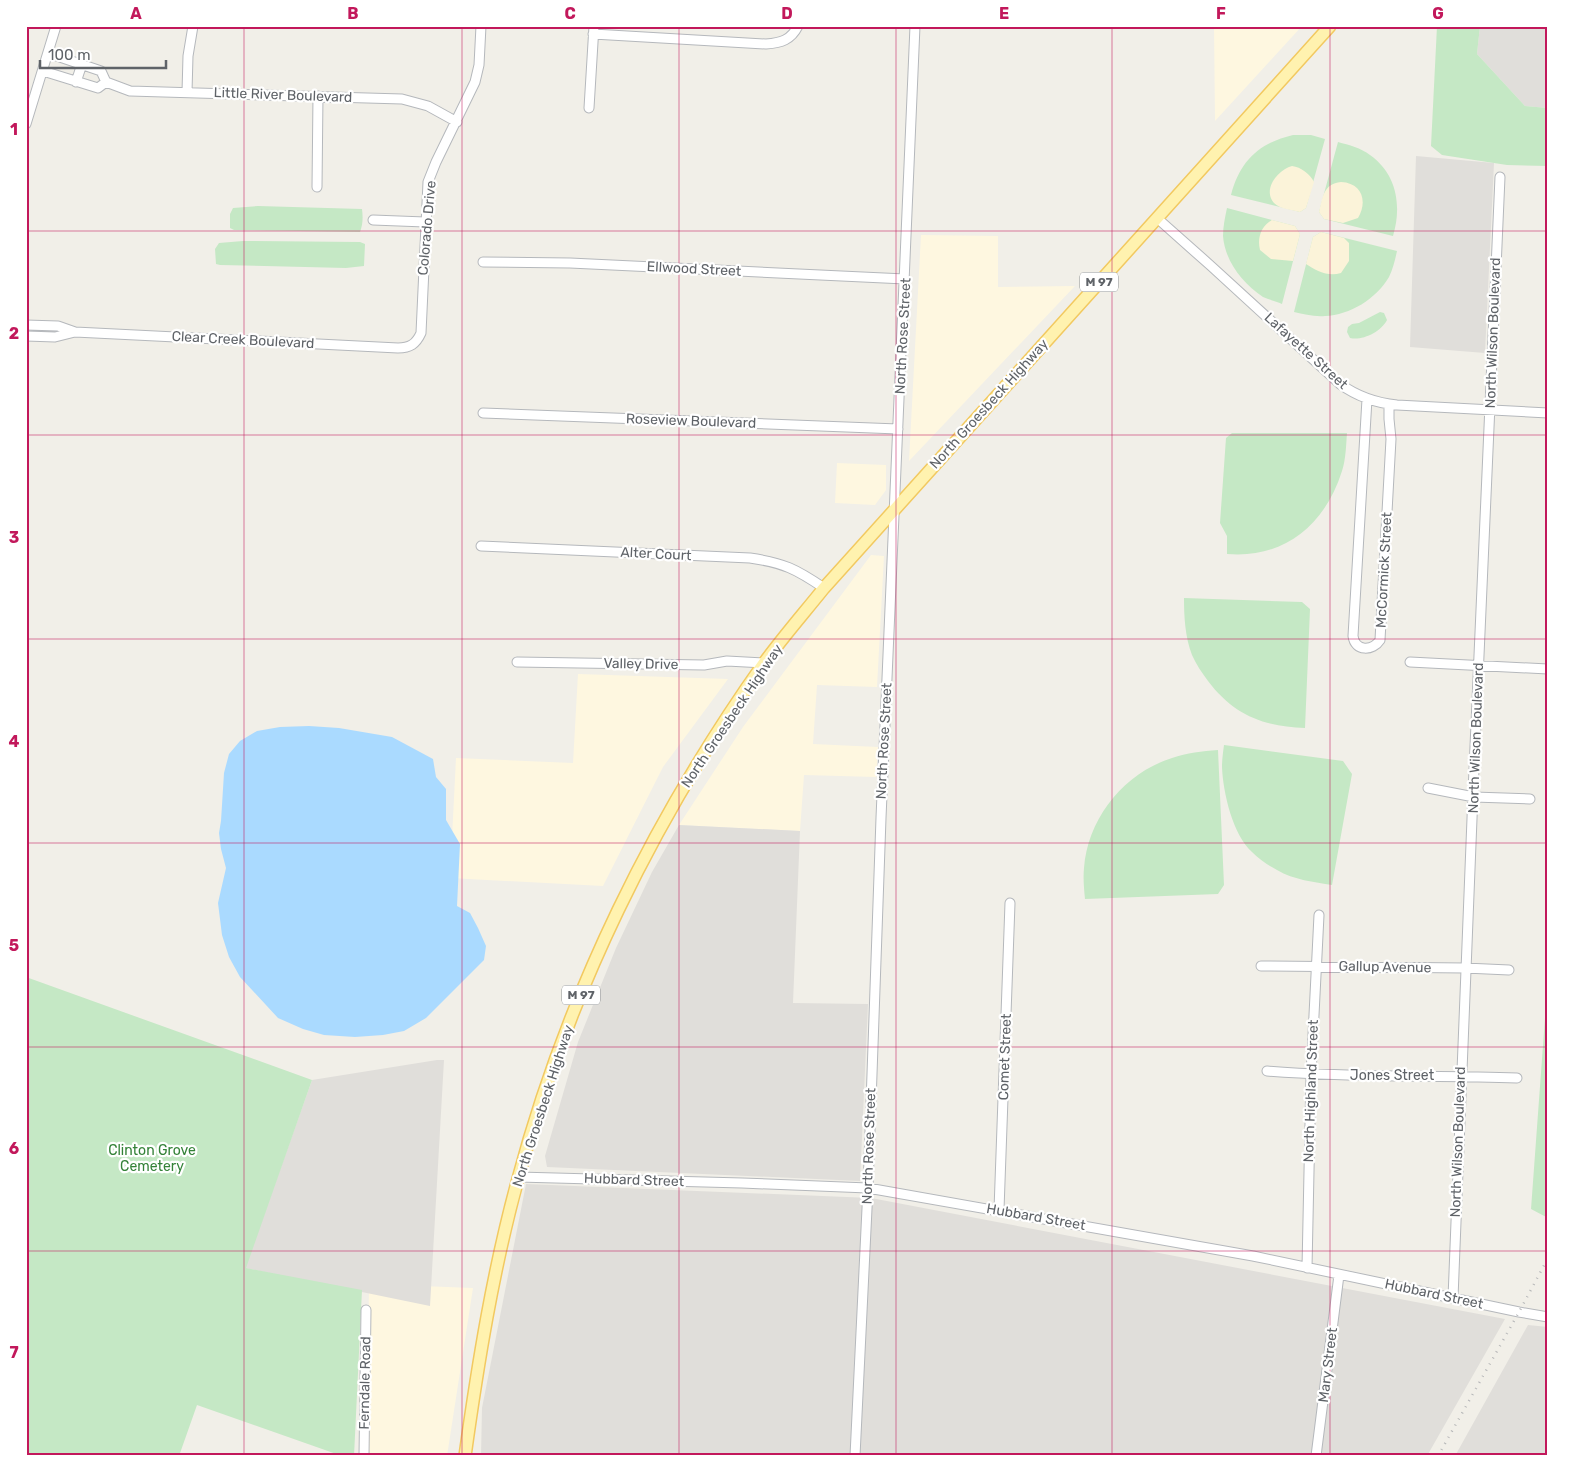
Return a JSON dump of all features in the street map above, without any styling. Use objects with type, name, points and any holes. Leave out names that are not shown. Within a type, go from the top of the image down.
[{"type":"main road","name":"North Groesbeck Highway","points":[[465,1456],[495,1276],[518,1177],[545,1092],[570,1021],[593,965],[671,809],[765,663],[824,588],[1330,26]]},
{"type":"street","points":[[26,124],[56,26]]},
{"type":"street","points":[[187,92],[188,56],[193,26]]},
{"type":"street","name":"Colorado Drive","points":[[411,346],[416,342],[421,333],[428,182],[475,82],[478,73],[481,26]]},
{"type":"street","points":[[589,108],[594,30],[766,44],[788,39],[798,26]]},
{"type":"street","name":"North Rose Street","points":[[855,1456],[868,1188],[881,818],[916,26]]},
{"type":"street","name":"Little River Boulevard","points":[[48,53],[101,71],[106,82],[130,91],[402,99],[428,106],[457,122]]},
{"type":"street","points":[[76,82],[82,64]]},
{"type":"street","name":"Little River Boulevard","points":[[43,71],[98,88],[106,82]]},
{"type":"street","points":[[317,186],[318,96]]},
{"type":"street","name":"North Wilson Boulevard","points":[[1453,1298],[1465,968],[1500,177]]},
{"type":"street","name":"Lafayette Street","points":[[1157,218],[1340,384],[1357,395],[1390,404],[1548,414]]},
{"type":"street","points":[[372,220],[425,222]]},
{"type":"street","name":"Ellwood Street","points":[[483,262],[570,264],[905,279]]},
{"type":"street","name":"Clear Creek Boulevard","points":[[26,325],[58,326],[75,332],[398,348],[411,346]]},
{"type":"street","points":[[31,336],[36,326]]},
{"type":"street","name":"Clear Creek Boulevard","points":[[31,336],[60,337],[75,332]]},
{"type":"street","name":"McCormick Street","points":[[1367,399],[1353,636],[1356,644],[1364,649],[1374,647],[1380,640],[1391,439],[1390,404]]},
{"type":"street","name":"Roseview Boulevard","points":[[484,413],[898,429]]},
{"type":"street","name":"Alter Court","points":[[481,546],[750,558],[771,561],[800,571],[824,588]]},
{"type":"street","name":"Valley Drive","points":[[517,662],[704,665],[727,661],[765,663]]},
{"type":"street","points":[[1410,662],[1548,669]]},
{"type":"street","points":[[1428,788],[1474,797],[1530,798]]},
{"type":"street","name":"Comet Street","points":[[999,1210],[1010,903]]},
{"type":"street","name":"North Highland Street","points":[[1307,1268],[1311,1074],[1319,915]]},
{"type":"street","name":"Gallup Avenue","points":[[1261,966],[1509,970]]},
{"type":"street","name":"Jones Street","points":[[1268,1071],[1311,1074],[1517,1078]]},
{"type":"street","name":"Hubbard Street","points":[[518,1177],[868,1188],[1179,1242],[1548,1317]]},
{"type":"street","name":"Mary Street","points":[[1316,1456],[1339,1275]]},
{"type":"street","name":"Ferndale Road","points":[[364,1456],[366,1310]]},
{"type":"shaded area","points":[[1214,26],[1302,26],[1215,121]]},
{"type":"shaded area","points":[[1480,26],[1548,26],[1548,108],[1525,106],[1477,54]]},
{"type":"shaded area","points":[[1416,156],[1494,163],[1485,353],[1410,347]]},
{"type":"shaded area","points":[[921,235],[998,236],[998,287],[1075,286],[909,461]]},
{"type":"shaded area","points":[[837,463],[886,465],[886,490],[875,505],[835,503]]},
{"type":"shaded area","points":[[871,555],[884,556],[877,687],[817,685],[813,744],[878,747],[876,777],[804,775],[800,831],[679,825],[743,727]]},
{"type":"shaded area","points":[[578,674],[728,679],[663,767],[603,886],[450,878],[456,758],[573,763]]},
{"type":"shaded area","points":[[679,825],[800,831],[793,1003],[868,1004],[860,1181],[547,1167],[545,1156],[578,1042],[616,948],[652,872]]},
{"type":"shaded area","points":[[444,1060],[430,1306],[245,1268],[312,1080]]},
{"type":"shaded area","points":[[526,1184],[871,1198],[1505,1319],[1427,1456],[481,1456],[482,1408]]},
{"type":"shaded area","points":[[369,1284],[473,1288],[447,1456],[367,1456]]},
{"type":"shaded area","points":[[1528,1325],[1548,1327],[1548,1456],[1455,1456]]},
{"type":"green space","points":[[1437,26],[1480,26],[1477,54],[1525,106],[1548,108],[1548,166],[1507,165],[1442,155],[1431,146]]},
{"type":"green space","points":[[1293,135],[1311,135],[1325,139],[1306,208],[1300,212],[1231,195],[1240,172],[1253,155],[1270,143]]},
{"type":"green space","points":[[1338,142],[1355,147],[1366,153],[1379,163],[1392,181],[1397,202],[1396,225],[1393,236],[1324,219],[1319,212]]},
{"type":"green space","points":[[258,206],[362,209],[362,226],[360,232],[234,230],[230,228],[230,214],[233,208]]},
{"type":"green space","points":[[1227,208],[1295,226],[1300,234],[1282,304],[1263,297],[1255,291],[1231,263],[1224,245],[1223,236]]},
{"type":"green space","points":[[1321,232],[1397,251],[1393,268],[1384,285],[1370,299],[1344,313],[1313,316],[1294,312],[1313,237]]},
{"type":"green space","points":[[243,241],[360,242],[365,244],[364,266],[346,268],[216,264],[215,249],[219,243]]},
{"type":"green space","points":[[1380,312],[1384,313],[1387,320],[1376,332],[1365,337],[1350,338],[1347,332],[1348,327]]},
{"type":"green space","points":[[1232,433],[1347,433],[1342,471],[1335,490],[1325,507],[1300,535],[1267,551],[1248,554],[1227,554],[1227,536],[1220,523],[1226,438]]},
{"type":"green space","points":[[1184,598],[1302,602],[1310,609],[1305,728],[1276,725],[1262,721],[1239,710],[1218,692],[1204,675],[1192,655],[1186,634]]},
{"type":"green space","points":[[1224,745],[1343,761],[1352,774],[1332,885],[1290,876],[1261,860],[1245,845],[1234,824],[1224,789],[1222,767]]},
{"type":"green space","points":[[1218,750],[1224,885],[1218,894],[1085,899],[1084,872],[1087,850],[1093,832],[1101,815],[1124,786],[1139,774],[1172,758]]},
{"type":"green space","name":"Clinton Grove Cemetery","points":[[26,977],[312,1080],[246,1268],[362,1290],[354,1456],[342,1456],[197,1405],[179,1456],[26,1456]]},
{"type":"green space","points":[[1548,977],[1548,1218],[1531,1209]]},
{"type":"sand","points":[[1292,166],[1305,171],[1314,182],[1306,208],[1300,212],[1279,207],[1271,198],[1270,192],[1273,181],[1287,168]]},
{"type":"sand","points":[[1341,182],[1348,183],[1358,189],[1363,199],[1363,205],[1358,218],[1343,223],[1324,219],[1319,212],[1327,188]]},
{"type":"sand","points":[[1272,220],[1295,226],[1300,234],[1293,261],[1271,259],[1260,250],[1259,241],[1261,233]]},
{"type":"sand","points":[[1321,232],[1344,238],[1349,243],[1349,261],[1341,273],[1327,274],[1306,264],[1313,237]]},
{"type":"water","points":[[280,727],[339,728],[392,737],[433,759],[436,777],[446,789],[446,820],[460,844],[457,906],[470,913],[478,928],[486,946],[484,960],[426,1018],[404,1031],[355,1037],[324,1035],[303,1029],[278,1018],[240,977],[229,957],[222,935],[218,903],[226,868],[219,833],[224,773],[229,754],[240,741],[257,731]]},
{"type":"railway","points":[[1438,1456],[1548,1258]]}]
